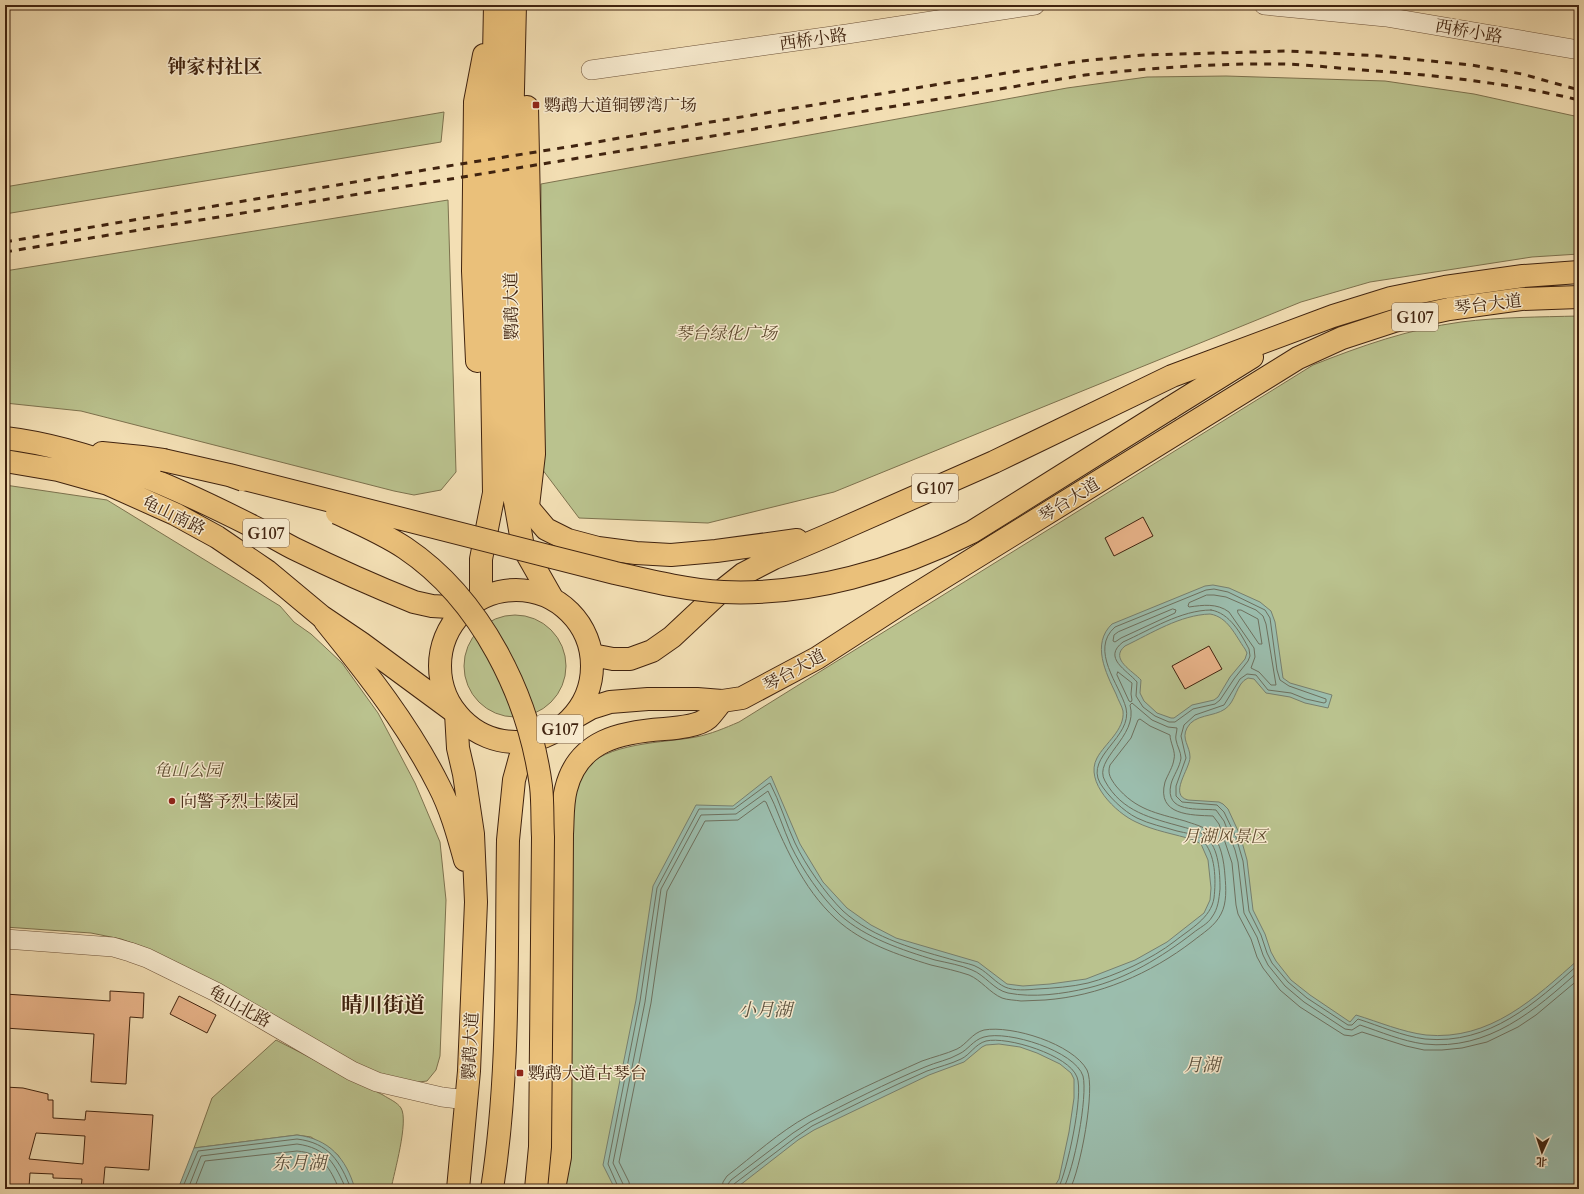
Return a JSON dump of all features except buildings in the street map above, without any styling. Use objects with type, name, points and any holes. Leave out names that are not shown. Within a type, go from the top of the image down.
[{"type":"main road","name":"鹦鹉大道","points":[[494,5],[490,255],[503,491],[524,547],[552,598]]},
{"type":"main road","name":"鹦鹉大道","points":[[473,603],[481,559],[503,491],[516,5]]},
{"type":"main road","points":[[516,5],[526,82],[534,454],[528,506]]},
{"type":"main road","name":"琴台大道","points":[[592,652],[592,655],[613,659],[630,659],[652,651],[672,637],[743,574],[774,558],[994,462],[1172,376],[1334,316],[1391,298],[1445,287],[1523,276],[1579,272]]},
{"type":"main road","name":"琴台大道","points":[[570,720],[591,708],[610,702],[648,699],[698,699],[722,701],[742,698],[817,658],[902,603],[1298,358],[1342,338],[1394,321],[1448,309],[1521,299],[1579,297]]},
{"type":"main road","points":[[67,450],[162,460],[229,475],[680,586],[722,592],[782,590],[823,583],[895,566],[942,547],[972,532],[1296,330]]},
{"type":"main road","name":"G107","points":[[5,438],[67,450],[115,466],[193,497],[254,526],[295,549],[414,602],[432,606],[473,603]]},
{"type":"main road","name":"龟山南路","points":[[5,461],[58,470],[96,481],[175,514],[217,537],[267,571],[321,616]]},
{"type":"main road","points":[[229,475],[313,503],[368,527],[405,549],[442,578],[468,609],[492,644],[510,677],[527,723],[536,756],[541,787],[543,837],[543,948],[540,1147],[536,1189]]},
{"type":"main road","points":[[503,491],[528,506],[546,529],[568,540],[598,548],[636,553],[671,555],[716,551],[826,536]]},
{"type":"main road","name":"G107","points":[[321,616],[361,643],[456,713],[472,729],[493,739],[515,742],[538,739],[555,732],[570,720],[585,700],[593,677],[592,652],[587,635],[579,620],[567,608],[552,598],[535,591],[517,589],[498,591],[473,603],[451,626],[441,647],[439,670],[444,693],[456,713]]},
{"type":"main road","points":[[321,616],[370,677],[408,732],[439,786],[456,829],[476,902]]},
{"type":"main road","points":[[554,1189],[560,1157],[562,834],[564,802],[568,781],[575,766],[585,755],[606,740],[627,734],[674,728],[698,723],[708,719],[722,701]]},
{"type":"main road","points":[[456,713],[458,748],[464,774],[473,834],[476,902]]},
{"type":"main road","name":"鹦鹉大道","points":[[492,1189],[499,1130],[506,1042],[508,840],[514,780],[520,758],[538,739]]},
{"type":"main road","name":"鹦鹉大道","points":[[458,1189],[467,1100],[476,902]]},
{"type":"street","name":"西桥小路","points":[[591,70],[847,34],[1035,5]]},
{"type":"street","name":"西桥小路","points":[[1264,5],[1386,17],[1579,50]]},
{"type":"street","name":"龟山北路","points":[[5,939],[99,946],[130,952],[147,958],[216,992],[352,1071],[377,1082],[442,1097],[467,1100]]},
{"type":"green space","name":"琴台绿化广场","points":[[1226,76],[1385,81],[1474,94],[1579,117],[1579,254],[1532,257],[1370,282],[1301,302],[834,492],[708,523],[579,518],[542,469],[541,184],[1067,88],[1147,77]]},
{"type":"green space","points":[[444,112],[441,142],[5,214],[5,187]]},
{"type":"green space","points":[[448,200],[456,472],[441,490],[414,495],[81,411],[5,403],[5,271]]},
{"type":"green space","name":"月湖风景区","points":[[1579,316],[1579,1189],[561,1189],[568,829],[573,799],[578,784],[584,771],[593,761],[620,749],[636,745],[702,736],[739,722],[1313,365],[1386,339],[1442,325],[1490,319]]},
{"type":"green space","name":"龟山公园","points":[[5,485],[107,500],[280,606],[294,622],[311,634],[342,663],[378,713],[415,783],[440,842],[446,900],[440,1056],[436,1070],[427,1081],[402,1084],[371,1074],[146,948],[121,939],[91,933],[5,927]]},
{"type":"green space","points":[[515,615],[535,619],[551,630],[562,646],[566,666],[562,686],[551,702],[535,713],[515,717],[495,713],[479,702],[468,686],[464,666],[468,646],[479,630],[495,619]]},
{"type":"green space","points":[[276,1040],[383,1095],[395,1102],[401,1108],[403,1115],[402,1135],[391,1189],[355,1189],[338,1155],[311,1137],[297,1135],[194,1148],[212,1098]]},
{"type":"water","points":[[1213,585],[1229,588],[1260,602],[1271,611],[1275,622],[1283,678],[1290,683],[1332,695],[1328,708],[1305,703],[1290,697],[1266,693],[1254,679],[1248,678],[1244,680],[1238,688],[1229,706],[1220,712],[1194,720],[1190,723],[1185,732],[1185,739],[1190,757],[1180,787],[1180,793],[1182,797],[1188,800],[1219,802],[1228,809],[1240,835],[1247,860],[1253,910],[1276,961],[1291,980],[1310,995],[1350,1022],[1356,1015],[1417,1034],[1449,1035],[1471,1031],[1491,1024],[1510,1014],[1546,988],[1579,959],[1579,1189],[1053,1189],[1059,1179],[1069,1132],[1074,1098],[1074,1079],[1071,1073],[1060,1064],[1037,1053],[1020,1047],[999,1044],[986,1045],[964,1062],[929,1075],[814,1130],[798,1140],[735,1189],[615,1189],[603,1165],[636,1000],[653,886],[696,805],[733,806],[771,776],[800,844],[823,882],[847,908],[871,925],[896,938],[978,962],[1007,984],[1023,986],[1086,979],[1135,960],[1167,942],[1204,913],[1210,900],[1211,888],[1208,860],[1201,844],[1194,840],[1150,828],[1128,818],[1104,796],[1098,786],[1094,767],[1100,752],[1114,736],[1123,718],[1123,711],[1102,659],[1102,640],[1106,632],[1112,624],[1205,586]],"holes":[[[1210,614],[1222,619],[1230,627],[1245,649],[1247,653],[1245,659],[1230,677],[1218,697],[1214,700],[1192,705],[1174,718],[1157,713],[1144,701],[1140,693],[1141,680],[1128,669],[1121,660],[1121,651],[1125,646],[1177,621],[1199,615]]]},
{"type":"water","name":"东月湖","points":[[297,1135],[318,1141],[335,1152],[347,1168],[355,1189],[178,1189],[194,1148]]},
{"type":"railway","points":[[5,242],[448,166],[1081,61],[1144,55],[1289,51],[1380,56],[1471,65],[1522,74],[1579,90]]},
{"type":"railway","points":[[5,252],[1110,72],[1210,65],[1295,64],[1472,80],[1579,100]]},
{"type":"place","name":"鹦鹉大道铜锣湾广场","points":[[536,105]]},
{"type":"place","name":"向警予烈士陵园","points":[[172,801]]},
{"type":"place","name":"鹦鹉大道古琴台","points":[[520,1073]]},
{"type":"district","name":"钟家村社区","points":[[215,66]]},
{"type":"district","name":"晴川街道","points":[[383,1005]]},
{"type":"water label","name":"小月湖","points":[[765,1010]]},
{"type":"water label","name":"月湖","points":[[1202,1065]]}]
